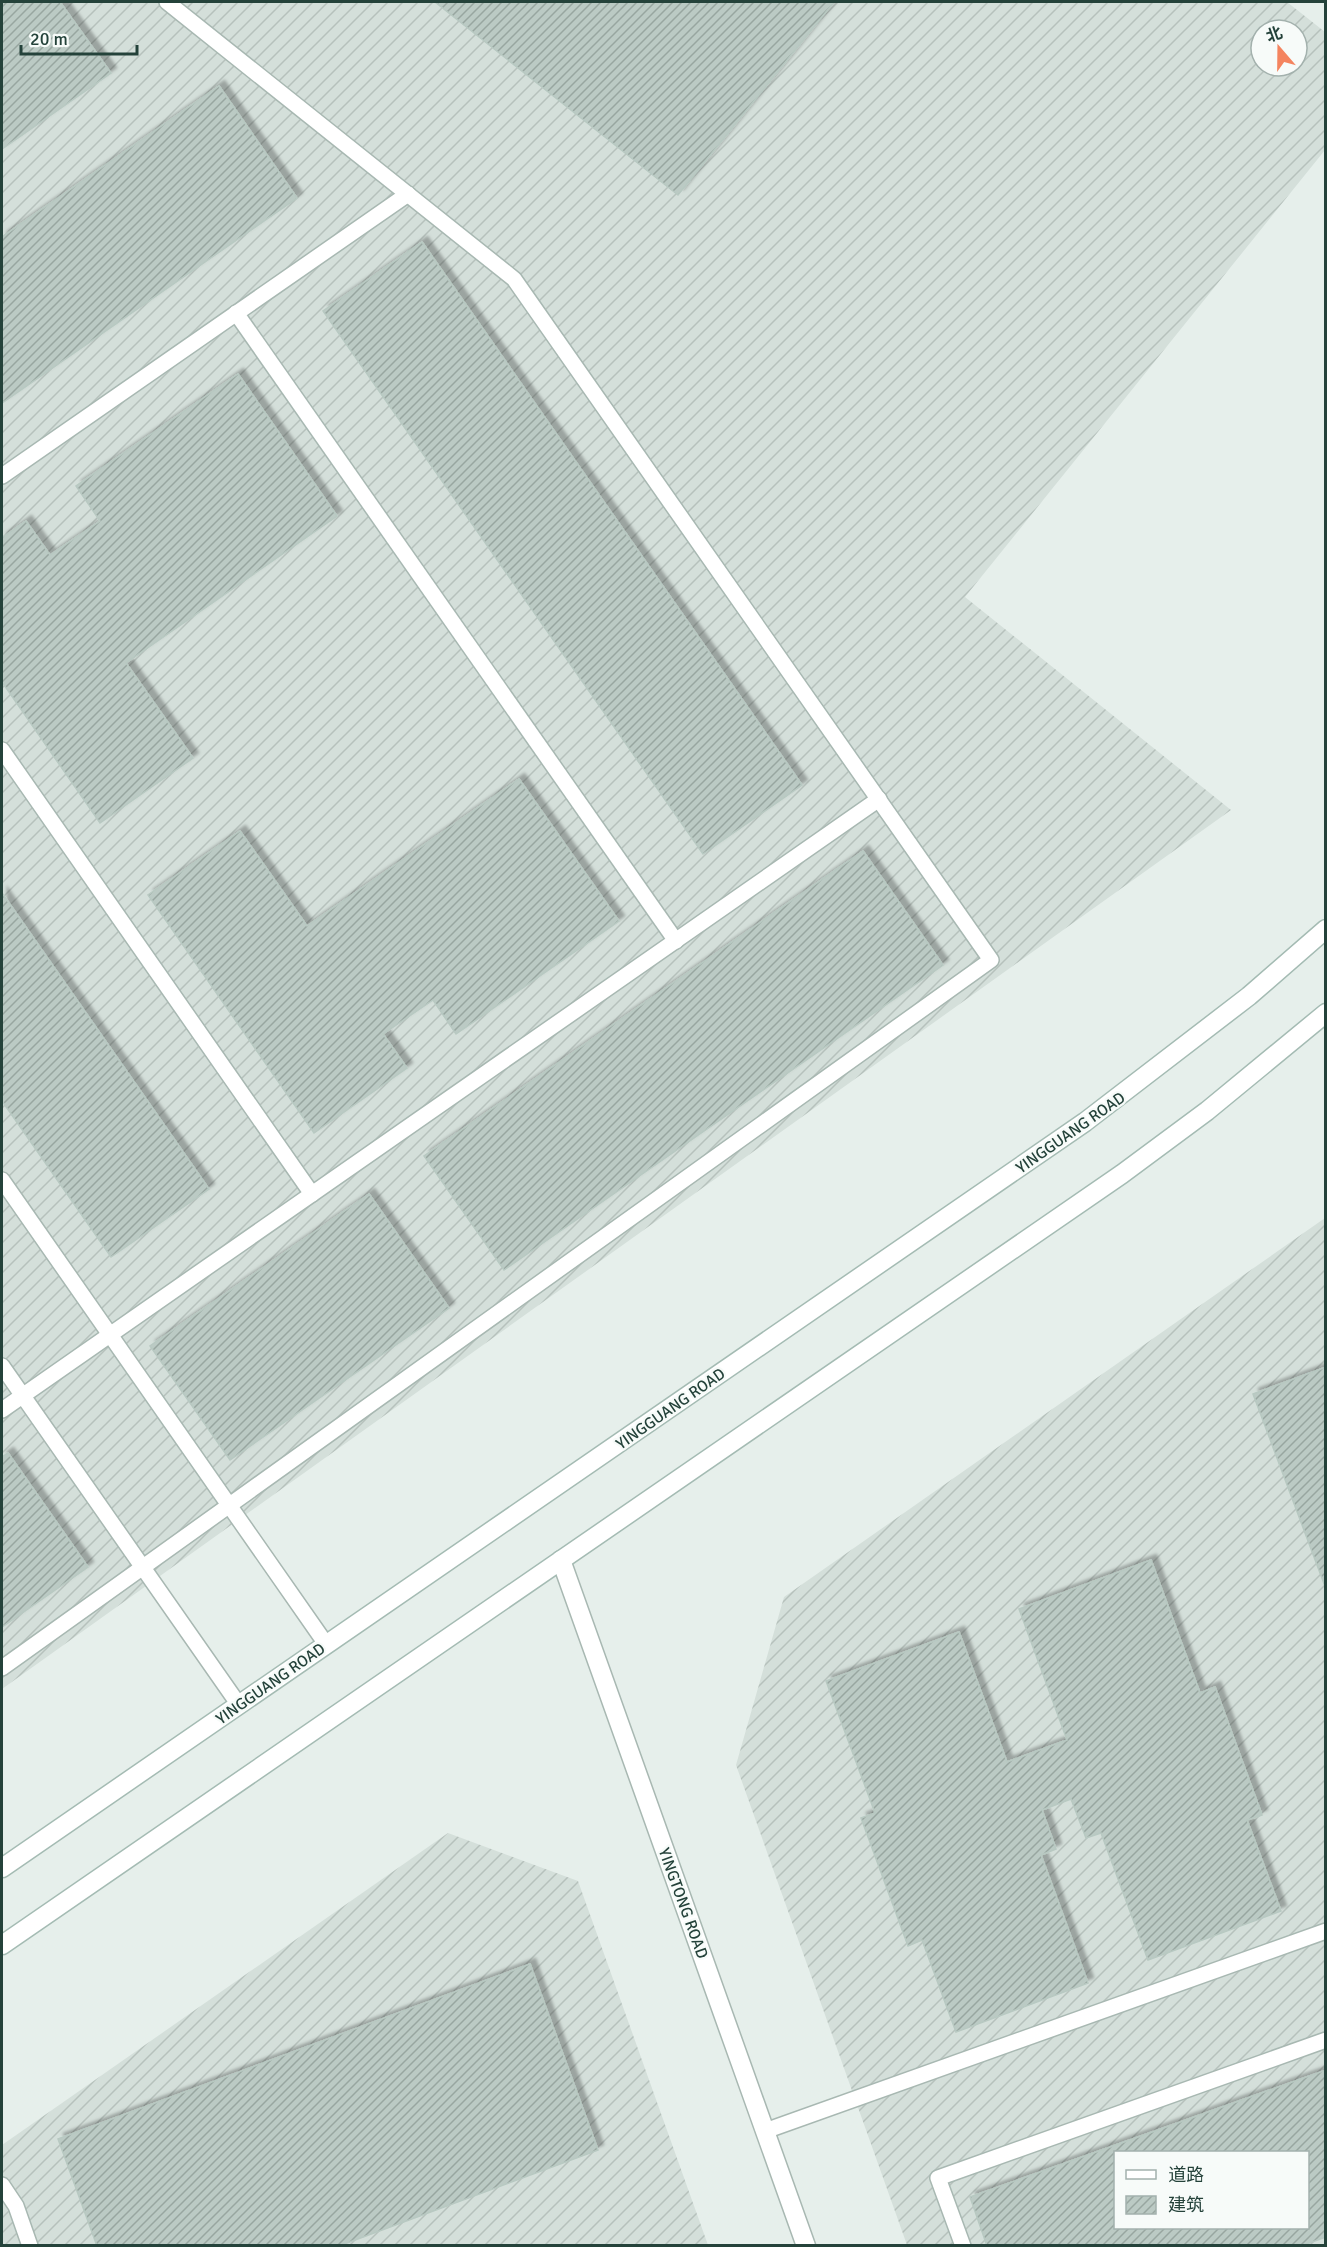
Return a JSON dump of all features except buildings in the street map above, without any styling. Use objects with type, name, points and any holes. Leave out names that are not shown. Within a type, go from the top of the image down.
[{"type":"main road","name":"YINGGUANG ROAD","points":[[2,1868],[1085,1122],[1249,996],[1326,929]]},
{"type":"main road","points":[[2,1945],[1122,1174],[1208,1111],[1326,1013]]},
{"type":"main road","name":"YINGTONG ROAD","points":[[561,1560],[806,2246]]},
{"type":"lane","points":[[2,1668],[991,960],[514,279],[167,2]]},
{"type":"lane","points":[[2,476],[408,194]]},
{"type":"lane","points":[[236,313],[676,941]]},
{"type":"lane","points":[[2,750],[312,1194]]},
{"type":"lane","points":[[2,1410],[879,799]]},
{"type":"lane","points":[[2,1180],[326,1644]]},
{"type":"lane","points":[[2,1366],[239,1705]]},
{"type":"lane","points":[[765,2131],[1326,1931]]},
{"type":"lane","points":[[963,2246],[938,2178],[1326,2040]]},
{"type":"lane","points":[[2,2185],[16,2206],[30,2246]]},
{"type":"shaded area","points":[[2,2],[1287,2],[1307,18],[1249,18],[1249,78],[1309,78],[1309,19],[1325,32],[1325,150],[965,597],[1231,810],[2,1689]]},
{"type":"shaded area","points":[[1325,1218],[1325,2245],[907,2245],[736,1765],[784,1597]]},
{"type":"shaded area","points":[[448,1833],[578,1881],[708,2245],[2,2245],[2,2145]]}]
